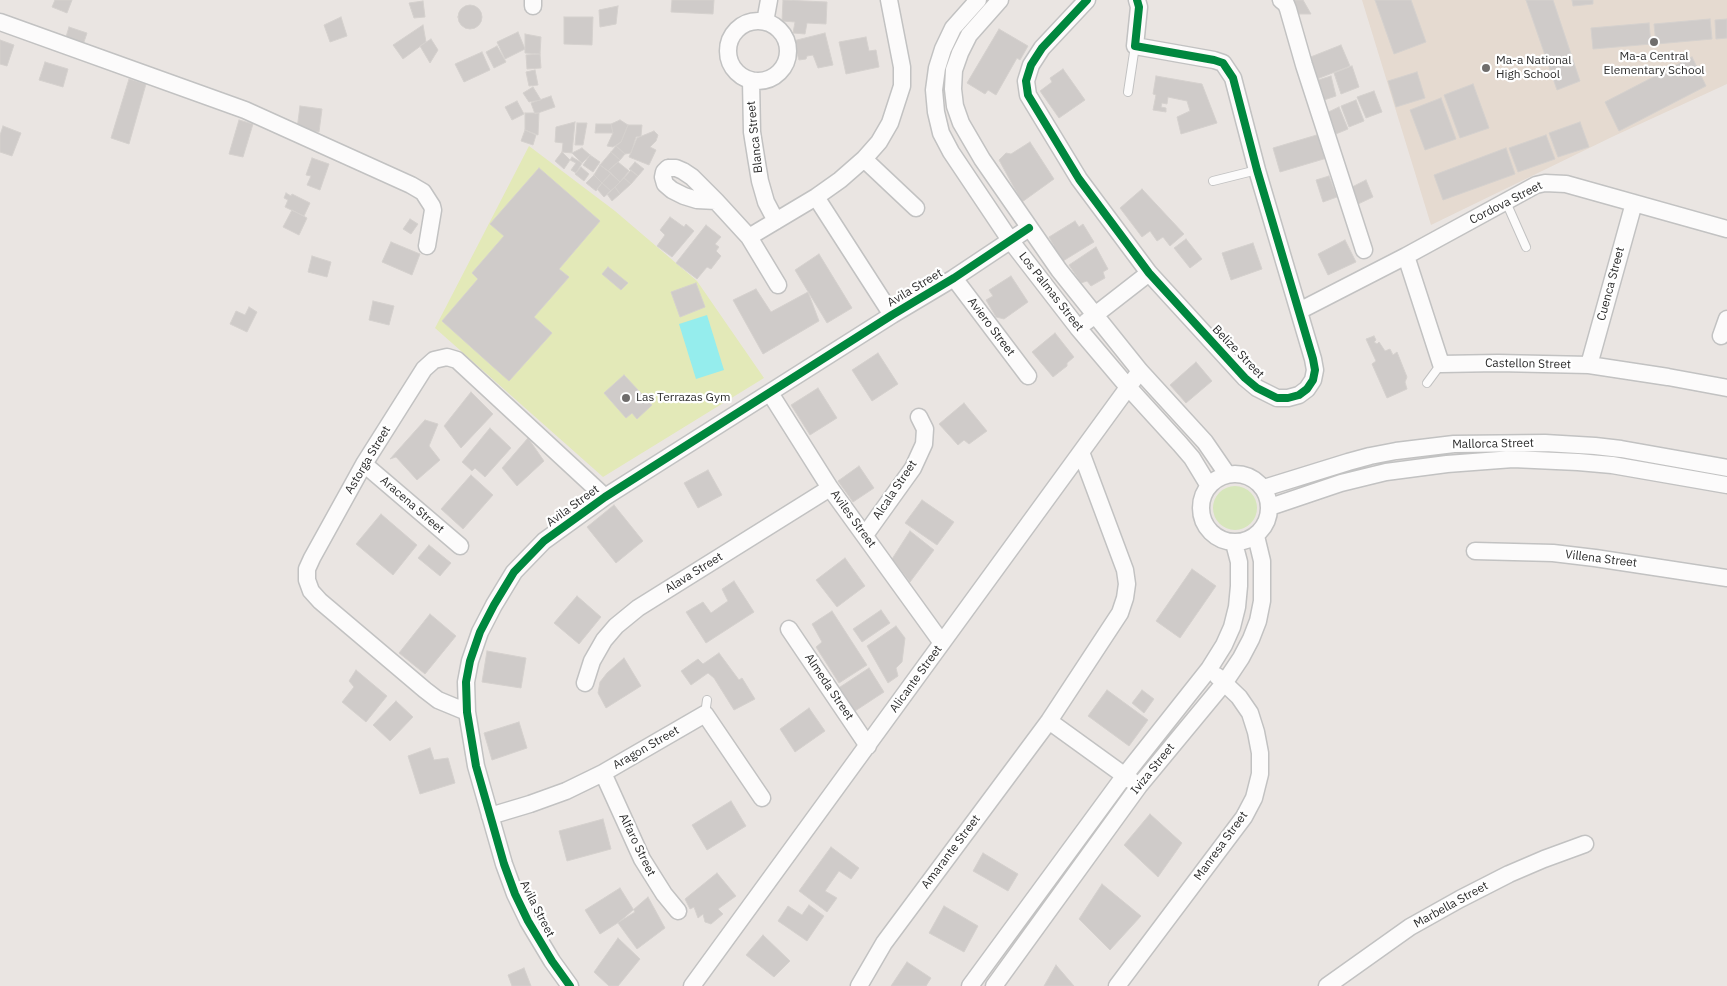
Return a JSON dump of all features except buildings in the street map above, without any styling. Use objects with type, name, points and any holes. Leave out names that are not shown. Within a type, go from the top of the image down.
[{"type":"street","points":[[765,22],[769,0]]},
{"type":"street","points":[[749,237],[816,197],[840,180],[864,159],[879,142],[890,123],[902,86],[902,67],[889,0]]},
{"type":"street","name":"Los Palmas Street","points":[[978,0],[953,28],[943,48],[937,68],[934,90],[936,112],[941,133],[1010,240],[1078,328],[1192,458],[1209,486]]},
{"type":"street","name":"Los Palmas Street","points":[[1000,0],[969,35],[954,70],[952,89],[961,123],[982,159],[1028,228],[1094,315],[1140,371],[1200,436],[1227,474]]},
{"type":"street","name":"Belize Street","points":[[1088,0],[1042,48],[1031,65],[1026,81],[1028,95],[1079,179],[1149,273],[1245,378],[1257,388],[1278,398],[1299,395],[1307,389],[1313,380],[1313,359],[1257,170],[1233,78],[1223,63],[1214,60],[1135,46]]},
{"type":"street","points":[[1135,46],[1139,7],[1137,0]]},
{"type":"street","points":[[1281,0],[1288,9],[1304,65],[1364,250]]},
{"type":"street","points":[[755,21],[774,25],[786,40],[787,58],[777,74],[769,79],[760,81],[750,80],[741,76],[733,69],[728,49],[730,38],[736,30],[745,24],[755,21]]},
{"type":"street","points":[[0,22],[245,110],[411,185],[423,192],[432,206],[427,246]]},
{"type":"street","name":"Blanca Street","points":[[750,80],[752,132],[756,157],[766,202],[776,221]]},
{"type":"street","points":[[864,159],[916,208]]},
{"type":"street","name":"Cordova Street","points":[[1299,311],[1406,256],[1536,185],[1555,182],[1727,229]]},
{"type":"street","points":[[816,197],[892,315]]},
{"type":"street","points":[[716,202],[749,237],[778,285]]},
{"type":"street","name":"Cuenca Street","points":[[1589,366],[1634,203]]},
{"type":"street","name":"Avila Street","points":[[570,986],[552,961],[528,921],[515,894],[504,864],[476,766],[467,712],[466,682],[470,661],[480,632],[494,605],[514,572],[544,540],[605,497],[892,315],[954,278],[1028,228]]},
{"type":"street","points":[[1406,256],[1441,364]]},
{"type":"street","points":[[1078,328],[1149,273]]},
{"type":"street","name":"Aviero Street","points":[[954,278],[1028,376]]},
{"type":"street","points":[[1721,336],[1727,319]]},
{"type":"street","name":"Astorga Street","points":[[467,712],[438,700],[424,690],[320,601],[311,591],[307,580],[307,569],[364,464],[424,369],[434,360],[447,357],[457,360],[605,497]]},
{"type":"street","name":"Castellon Street","points":[[1441,364],[1508,363],[1589,366],[1668,376],[1727,388]]},
{"type":"street","name":"Alicante Street","points":[[692,986],[1140,371]]},
{"type":"street","name":"Aviles Street","points":[[770,393],[830,488],[942,643]]},
{"type":"street","name":"Alcala Street","points":[[865,535],[913,468],[924,444],[925,429],[919,417]]},
{"type":"street","name":"Mallorca Street","points":[[1264,488],[1370,456],[1454,444],[1545,443],[1595,446],[1727,468]]},
{"type":"street","name":"Amarante Street","points":[[859,986],[884,943],[1048,721],[1120,613],[1127,584],[1125,570],[1081,452]]},
{"type":"street","name":"Mallorca Street","points":[[1270,507],[1341,483],[1386,472],[1447,464],[1513,459],[1612,465],[1727,485]]},
{"type":"street","name":"Aracena Street","points":[[364,464],[460,546]]},
{"type":"street","points":[[1227,474],[1244,474],[1258,482],[1264,488],[1268,497],[1270,507],[1264,528],[1256,536],[1246,541],[1234,543],[1223,541],[1206,527],[1202,517],[1201,506],[1203,496],[1209,486],[1227,474]]},
{"type":"street","name":"Alava Street","points":[[585,683],[592,661],[604,640],[616,626],[638,608],[830,488]]},
{"type":"street","name":"Iviza Street","points":[[994,986],[1139,786],[1224,682],[1251,639],[1258,621],[1263,581],[1262,561],[1256,536]]},
{"type":"street","name":"Iviza Street","points":[[970,986],[1125,775],[1209,670],[1224,645],[1232,627],[1240,586],[1239,562],[1234,543]]},
{"type":"street","name":"Villena Street","points":[[1475,550],[1553,553],[1727,578]]},
{"type":"street","name":"Almeda Street","points":[[789,629],[868,746]]},
{"type":"street","name":"Manresa Street","points":[[1121,984],[1244,817],[1254,798],[1260,774],[1260,753],[1250,713],[1239,697],[1209,670]]},
{"type":"street","name":"Aragon Street","points":[[490,816],[566,791],[603,773],[706,707],[762,798]]},
{"type":"street","points":[[1048,721],[1139,786]]},
{"type":"street","name":"Alfaro Street","points":[[603,773],[642,859],[678,912]]},
{"type":"street","name":"Marbella Street","points":[[1327,986],[1410,928],[1460,899],[1509,874],[1585,844]]},
{"type":"lane","points":[[1128,92],[1135,46]]},
{"type":"lane","points":[[1213,181],[1257,170]]},
{"type":"lane","points":[[1506,202],[1526,247]]},
{"type":"lane","points":[[1426,383],[1441,364]]},
{"type":"shaded area","name":"Ma-a National High School","points":[[1362,0],[1727,0],[1727,84],[1614,136],[1431,225]]},
{"type":"green space","points":[[529,146],[615,211],[697,281],[764,378],[603,477],[435,328]]},
{"type":"green space","points":[[1231,486],[1239,486],[1251,492],[1257,508],[1251,524],[1239,530],[1231,530],[1219,524],[1213,512],[1213,504],[1219,492]]},
{"type":"water","points":[[707,315],[724,370],[696,379],[679,324]]},
{"type":"cycle path","points":[[1087,0],[1042,48],[1031,65],[1026,81],[1028,95],[1079,179],[1149,273],[1245,378],[1257,388],[1277,398],[1299,395],[1307,389],[1313,380],[1315,370],[1313,359],[1257,170],[1233,78],[1223,63],[1214,60],[1135,46],[1139,7],[1137,0]]},
{"type":"cycle path","points":[[570,986],[552,961],[528,921],[515,894],[504,864],[476,766],[467,712],[466,682],[470,661],[480,632],[494,605],[514,572],[544,541],[605,497],[892,315],[954,278],[1029,228]]},
{"type":"place","name":"Ma-a Central Elementary School","points":[[1654,42]]},
{"type":"place","name":"Ma-a National High School","points":[[1486,68]]},
{"type":"place","name":"Las Terrazas Gym","points":[[626,398]]}]
